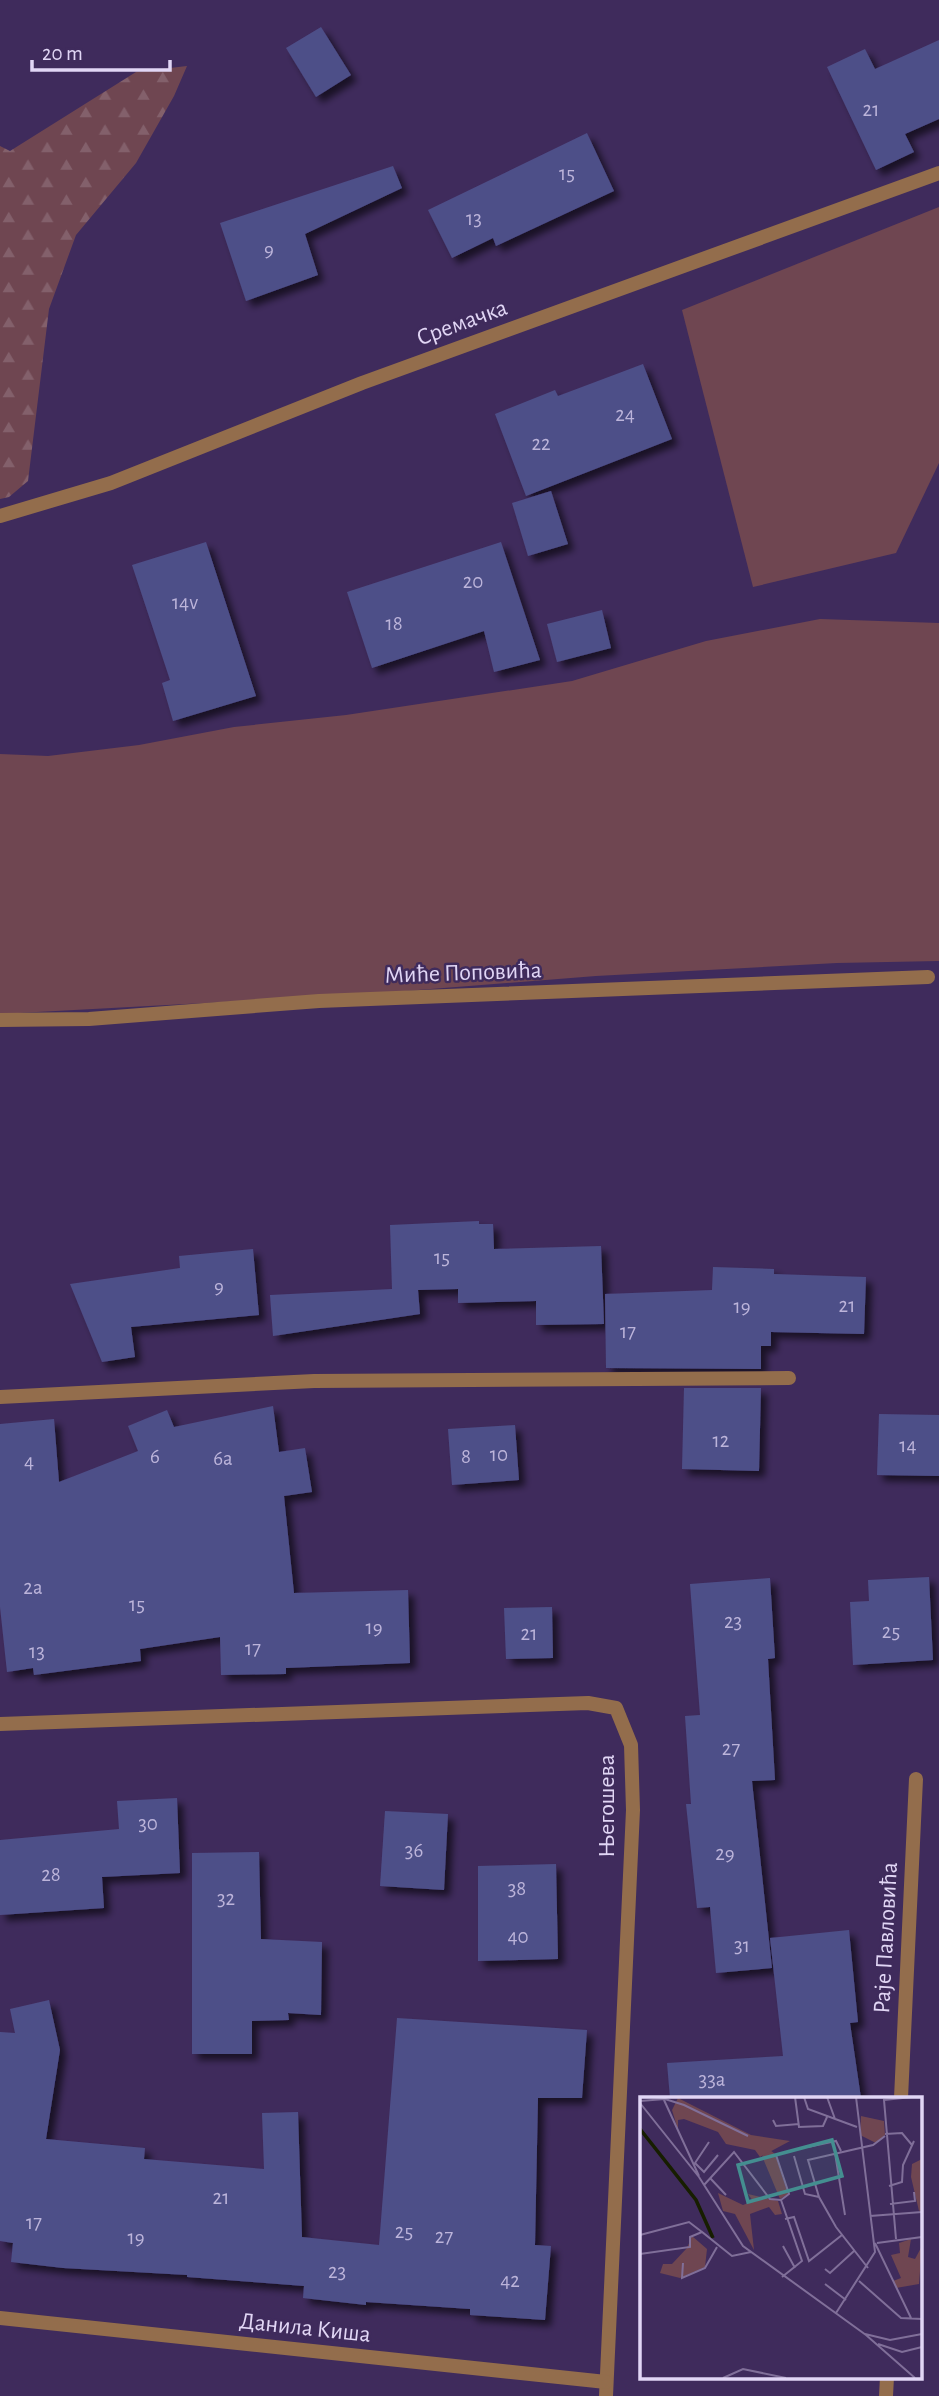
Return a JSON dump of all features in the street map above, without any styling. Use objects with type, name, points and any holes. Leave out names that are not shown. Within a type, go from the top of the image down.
[{"type":"street","name":"Сремачка","points":[[0,516],[111,483],[362,383],[939,173]]},
{"type":"street","name":"Миће Поповића","points":[[0,1020],[89,1019],[333,1000],[928,977]]},
{"type":"street","points":[[0,1397],[314,1381],[789,1378]]},
{"type":"street","name":"Његошева","points":[[0,1724],[588,1703],[616,1708],[631,1745],[633,1810],[606,2389]]},
{"type":"street","name":"Раје Павловића","points":[[901,2097],[916,1779]]},
{"type":"street","name":"Данила Киша","points":[[0,2318],[606,2389]]},
{"type":"street","points":[[886,2396],[887,2378]]},
{"type":"green space","points":[[187,66],[174,96],[136,163],[76,235],[49,309],[28,481],[9,497],[0,499],[0,146],[10,151],[136,72]]},
{"type":"green space","points":[[939,207],[939,463],[896,553],[753,587],[682,310]]},
{"type":"green space","points":[[820,619],[939,623],[939,961],[837,963],[596,976],[355,995],[0,1014],[0,754],[48,756],[139,745],[234,727],[346,715],[572,681],[706,641]]},
{"type":"building","points":[[321,27],[351,75],[316,97],[286,48]]},
{"type":"building","points":[[939,40],[939,119],[905,134],[914,152],[876,170],[827,67],[865,49],[875,69]]},
{"type":"building","points":[[587,133],[614,191],[496,246],[493,238],[452,258],[428,210]]},
{"type":"building","points":[[393,166],[402,188],[305,234],[318,275],[246,301],[220,223]]},
{"type":"building","points":[[643,364],[672,439],[526,496],[495,414],[555,390],[558,396]]},
{"type":"building","points":[[551,491],[568,544],[528,556],[512,503]]},
{"type":"building","points":[[206,542],[256,696],[173,721],[162,683],[170,680],[132,565]]},
{"type":"building","points":[[501,542],[540,660],[494,672],[484,631],[372,668],[347,592]]},
{"type":"building","points":[[602,610],[611,648],[557,662],[547,624]]},
{"type":"building","points":[[479,1221],[479,1224],[493,1224],[494,1249],[601,1246],[604,1324],[536,1325],[536,1301],[458,1303],[458,1289],[418,1290],[420,1314],[273,1336],[270,1295],[392,1289],[390,1225]]},
{"type":"building","points":[[253,1249],[259,1315],[131,1327],[135,1357],[102,1362],[70,1284],[180,1268],[179,1256]]},
{"type":"building","points":[[713,1267],[774,1269],[774,1274],[866,1277],[864,1334],[771,1332],[771,1346],[761,1346],[761,1369],[606,1368],[605,1294],[712,1290]]},
{"type":"building","points":[[684,1388],[761,1388],[759,1471],[682,1469]]},
{"type":"building","points":[[273,1406],[279,1452],[305,1448],[312,1492],[284,1496],[294,1593],[408,1590],[410,1663],[286,1668],[286,1674],[221,1675],[220,1637],[140,1649],[141,1661],[34,1675],[33,1668],[7,1672],[0,1607],[0,1424],[54,1419],[59,1482],[138,1451],[128,1426],[167,1410],[174,1427]]},
{"type":"building","points":[[879,1414],[939,1415],[939,1476],[877,1475]]},
{"type":"building","points":[[515,1425],[519,1480],[452,1485],[448,1429]]},
{"type":"building","points":[[929,1577],[933,1660],[853,1665],[850,1602],[869,1601],[868,1580]]},
{"type":"building","points":[[770,1578],[775,1658],[768,1659],[775,1780],[752,1781],[772,1968],[716,1973],[710,1907],[697,1908],[686,1804],[691,1804],[685,1716],[700,1715],[690,1584]]},
{"type":"building","points":[[552,1607],[553,1658],[506,1659],[504,1608]]},
{"type":"building","points":[[177,1798],[180,1873],[102,1877],[104,1908],[0,1915],[0,1840],[119,1829],[117,1801]]},
{"type":"building","points":[[385,1811],[448,1814],[444,1890],[380,1886]]},
{"type":"building","points":[[259,1852],[261,1939],[322,1942],[321,2015],[288,2013],[289,2020],[252,2021],[252,2054],[192,2054],[192,1853]]},
{"type":"building","points":[[556,1864],[558,1959],[478,1961],[478,1866]]},
{"type":"building","points":[[849,1930],[858,2022],[850,2023],[861,2097],[670,2097],[667,2063],[783,2056],[770,1938]]},
{"type":"building","points":[[49,2000],[60,2050],[46,2139],[145,2148],[144,2159],[264,2169],[262,2113],[298,2112],[302,2237],[379,2245],[397,2018],[587,2030],[582,2098],[538,2098],[535,2245],[551,2246],[545,2320],[470,2315],[470,2309],[366,2302],[366,2305],[303,2298],[304,2286],[11,2262],[13,2243],[0,2241],[0,2032],[15,2033],[10,2009]]}]
